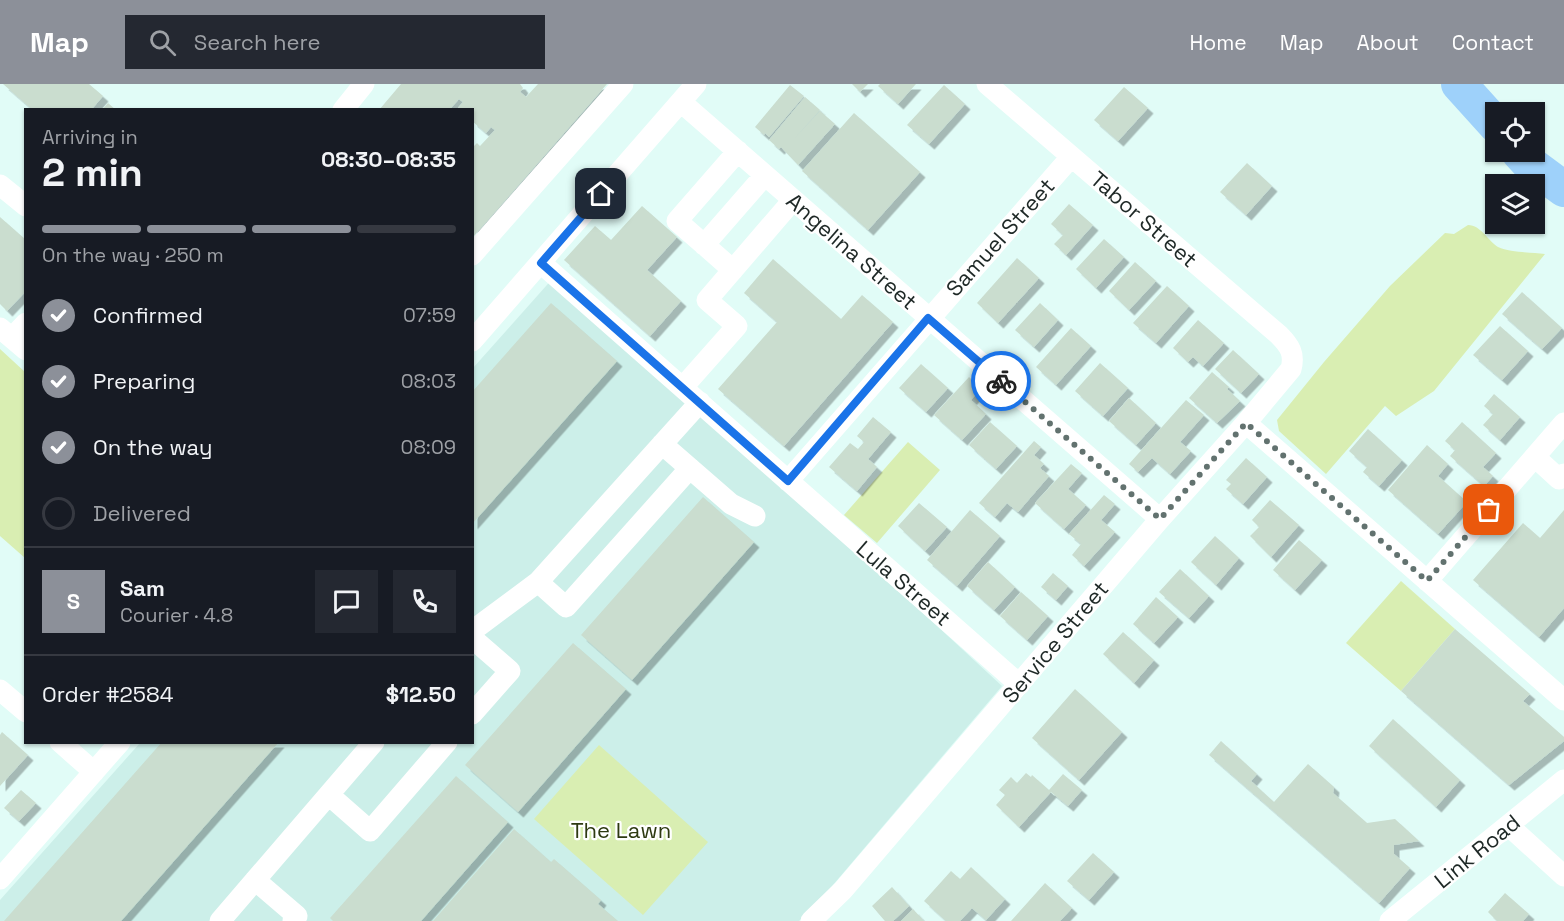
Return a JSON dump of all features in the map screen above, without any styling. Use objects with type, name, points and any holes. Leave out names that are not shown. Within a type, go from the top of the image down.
[{"type":"street","points":[[345,108],[364,84]]},
{"type":"street","points":[[474,253],[623,84]]},
{"type":"street","points":[[474,339],[696,84]]},
{"type":"street","name":"Tabor Street","points":[[987,84],[1279,335],[1288,346],[1294,359]]},
{"type":"street","name":"Angelina Street","points":[[681,102],[1160,519]]},
{"type":"street","points":[[733,270],[677,221],[738,151]]},
{"type":"street","name":"Samuel Street","points":[[788,481],[1071,157]]},
{"type":"street","points":[[704,245],[765,175]]},
{"type":"street","points":[[0,185],[24,204]]},
{"type":"street","points":[[683,387],[737,326],[707,300],[793,200]]},
{"type":"street","name":"Lula Street","points":[[541,263],[1019,684]]},
{"type":"street","name":"Service Street","points":[[811,921],[843,890],[1160,519],[1246,423],[1291,369],[1294,359]]},
{"type":"street","points":[[474,630],[538,582],[700,402]]},
{"type":"street","points":[[1246,423],[1564,700]]},
{"type":"street","points":[[1427,581],[1564,423]]},
{"type":"street","points":[[662,444],[732,504],[755,516]]},
{"type":"street","points":[[1535,457],[1559,479],[1564,474]]},
{"type":"street","points":[[538,582],[566,607],[690,468]]},
{"type":"street","points":[[474,640],[510,671],[474,712]]},
{"type":"street","points":[[0,690],[24,710]]},
{"type":"street","points":[[62,744],[94,772]]},
{"type":"street","points":[[0,879],[118,744]]},
{"type":"street","points":[[220,921],[372,744]]},
{"type":"street","points":[[329,795],[370,831],[445,744]]},
{"type":"street","name":"Link Road","points":[[1390,921],[1564,780]]},
{"type":"street","points":[[1509,826],[1564,876]]},
{"type":"street","points":[[255,880],[297,916],[293,921]]},
{"type":"shaded area","points":[[554,277],[733,437],[1002,686],[816,905],[799,921],[0,921],[0,900],[139,744],[474,744],[474,367]]},
{"type":"green space","points":[[1468,225],[1481,230],[1494,244],[1503,249],[1545,254],[1434,391],[1396,416],[1385,406],[1326,474],[1279,431],[1277,420],[1390,286],[1445,233],[1454,234]]},
{"type":"green space","points":[[0,349],[24,371],[24,557],[0,536]]},
{"type":"green space","points":[[908,442],[940,470],[877,543],[844,515]]},
{"type":"green space","points":[[1401,581],[1455,629],[1401,691],[1346,643]]},
{"type":"green space","name":"The Lawn","points":[[599,745],[708,842],[643,915],[534,819]]},
{"type":"building","points":[[3,84],[89,84],[103,96],[93,108],[31,108]]},
{"type":"building","points":[[401,84],[520,84],[523,88],[520,92],[526,97],[538,84],[607,84],[474,236],[474,146],[477,143],[480,146],[495,130],[491,127],[486,133],[474,123],[474,108],[458,108],[463,102],[459,99],[451,108],[381,108]]},
{"type":"building","points":[[852,84],[868,84],[860,92]]},
{"type":"building","points":[[880,84],[916,84],[898,104],[878,86]]},
{"type":"building","points":[[790,85],[804,96],[769,137],[765,133],[764,135],[755,127]]},
{"type":"building","points":[[944,85],[965,104],[929,144],[907,125]]},
{"type":"building","points":[[1124,87],[1148,108],[1118,141],[1094,120]]},
{"type":"building","points":[[805,97],[820,110],[793,140],[820,111],[835,124],[798,165],[781,147],[779,149],[769,140]]},
{"type":"building","points":[[108,103],[114,108],[104,108]]},
{"type":"building","points":[[854,113],[920,172],[868,230],[802,171]]},
{"type":"building","points":[[1247,163],[1272,186],[1246,215],[1220,192]]},
{"type":"building","points":[[1069,204],[1093,225],[1066,255],[1054,244],[1063,235],[1051,224]]},
{"type":"building","points":[[642,206],[677,237],[647,270],[681,301],[650,336],[564,260],[595,226],[611,240]]},
{"type":"building","points":[[0,217],[24,238],[24,293],[7,311],[0,304]]},
{"type":"building","points":[[1104,239],[1124,257],[1096,288],[1076,269]]},
{"type":"building","points":[[1017,258],[1039,278],[998,323],[977,303]]},
{"type":"building","points":[[773,259],[841,319],[862,295],[893,322],[784,446],[718,389],[777,322],[744,293]]},
{"type":"building","points":[[1135,262],[1156,281],[1129,310],[1109,291]]},
{"type":"building","points":[[1167,286],[1189,306],[1156,343],[1133,323]]},
{"type":"building","points":[[1522,292],[1562,328],[1542,349],[1502,314]]},
{"type":"building","points":[[551,303],[617,361],[474,522],[474,390]]},
{"type":"building","points":[[1040,303],[1058,320],[1034,347],[1015,330]]},
{"type":"building","points":[[1198,320],[1224,343],[1203,366],[1193,357],[1188,362],[1173,348]]},
{"type":"building","points":[[1500,326],[1528,351],[1502,380],[1473,355]]},
{"type":"building","points":[[1071,328],[1091,346],[1056,385],[1036,367]]},
{"type":"building","points":[[1233,350],[1259,374],[1241,393],[1215,369]]},
{"type":"building","points":[[1100,363],[1128,388],[1103,416],[1075,391]]},
{"type":"building","points":[[921,364],[948,388],[926,412],[899,388]]},
{"type":"building","points":[[1212,372],[1229,387],[1227,389],[1240,401],[1217,423],[1189,398]]},
{"type":"building","points":[[969,377],[981,388],[971,400],[986,414],[962,440],[934,415]]},
{"type":"building","points":[[1494,394],[1520,417],[1500,440],[1483,425],[1493,414],[1484,406]]},
{"type":"building","points":[[1129,398],[1156,423],[1136,445],[1109,421]]},
{"type":"building","points":[[1186,400],[1204,415],[1180,442],[1191,451],[1170,474],[1152,458],[1138,472],[1129,464]]},
{"type":"building","points":[[873,417],[891,432],[868,459],[877,467],[857,491],[829,467],[850,443],[858,449],[864,442],[857,436]]},
{"type":"building","points":[[990,422],[1017,446],[996,469],[969,445]]},
{"type":"building","points":[[1462,422],[1496,453],[1483,467],[1493,476],[1484,486],[1450,456],[1455,450],[1445,441]]},
{"type":"building","points":[[1368,429],[1402,460],[1379,486],[1363,472],[1367,467],[1349,451]]},
{"type":"building","points":[[1034,441],[1041,447],[1034,455],[1044,464],[1040,468],[1049,476],[1018,512],[1007,503],[995,517],[979,503]]},
{"type":"building","points":[[1427,445],[1448,464],[1438,476],[1467,502],[1438,534],[1388,490]]},
{"type":"building","points":[[1246,458],[1267,477],[1243,504],[1226,489],[1231,484],[1226,480]]},
{"type":"building","points":[[1071,464],[1082,473],[1068,489],[1086,505],[1064,529],[1035,503]]},
{"type":"building","points":[[1104,495],[1115,504],[1101,520],[1115,532],[1084,566],[1072,555],[1081,544],[1069,534]]},
{"type":"building","points":[[703,497],[754,542],[632,680],[581,635]]},
{"type":"building","points":[[1270,500],[1299,525],[1271,557],[1250,536],[1259,527],[1252,520]]},
{"type":"building","points":[[919,503],[947,527],[925,551],[898,526]]},
{"type":"building","points":[[970,510],[1000,536],[957,586],[927,560]]},
{"type":"building","points":[[1564,510],[1564,608],[1539,637],[1473,580],[1523,523],[1540,538]]},
{"type":"building","points":[[1215,536],[1239,558],[1216,585],[1191,562]]},
{"type":"building","points":[[1299,540],[1322,560],[1295,590],[1273,570]]},
{"type":"building","points":[[988,562],[1015,587],[994,610],[967,586]]},
{"type":"building","points":[[1180,569],[1209,596],[1189,618],[1159,592]]},
{"type":"building","points":[[1053,573],[1068,586],[1056,600],[1041,587]]},
{"type":"building","points":[[1021,592],[1048,616],[1027,640],[1000,616]]},
{"type":"building","points":[[1156,597],[1178,617],[1154,643],[1133,624]]},
{"type":"building","points":[[1455,629],[1530,694],[1523,701],[1564,737],[1564,741],[1509,785],[1401,691]]},
{"type":"building","points":[[1123,632],[1154,660],[1134,683],[1103,654]]},
{"type":"building","points":[[573,643],[626,689],[518,812],[465,765]]},
{"type":"building","points":[[1075,689],[1122,732],[1079,780],[1032,738]]},
{"type":"building","points":[[1393,719],[1460,780],[1436,807],[1369,746]]},
{"type":"building","points":[[2,732],[28,755],[0,786],[0,735]]},
{"type":"building","points":[[1221,741],[1257,774],[1251,781],[1274,802],[1308,764],[1334,787],[1333,793],[1367,823],[1395,819],[1419,841],[1394,845],[1394,854],[1410,868],[1379,903],[1209,755]]},
{"type":"building","points":[[160,744],[277,744],[121,921],[4,921]]},
{"type":"building","points":[[1026,773],[1031,777],[1032,775],[1049,790],[1063,774],[1082,790],[1068,806],[1051,792],[1019,827],[996,805],[1005,795],[999,790],[1011,777],[1017,783]]},
{"type":"building","points":[[456,776],[508,822],[421,921],[333,921],[330,918]]},
{"type":"building","points":[[21,790],[36,803],[19,821],[4,808]]},
{"type":"building","points":[[514,829],[551,862],[554,859],[601,900],[598,904],[618,921],[433,921]]},
{"type":"building","points":[[1093,853],[1114,872],[1089,900],[1067,881]]},
{"type":"building","points":[[971,867],[1005,899],[986,920],[972,908],[960,921],[946,921],[924,901],[951,871],[960,879]]},
{"type":"building","points":[[1045,883],[1072,908],[1060,921],[1011,921]]},
{"type":"building","points":[[892,887],[909,906],[893,921],[885,921],[872,906]]},
{"type":"building","points":[[1505,893],[1529,914],[1523,921],[1497,921],[1488,912]]},
{"type":"building","points":[[913,909],[924,921],[901,921]]},
{"type":"waterway","points":[[1459,84],[1485,113]]},
{"type":"waterway","points":[[1528,162],[1564,189]]},
{"type":"way so far","points":[[1001,381],[1160,519],[1246,423],[1427,581],[1489,510]]},
{"type":"route","points":[[601,194],[541,263],[788,481],[928,318],[1001,381]]}]
